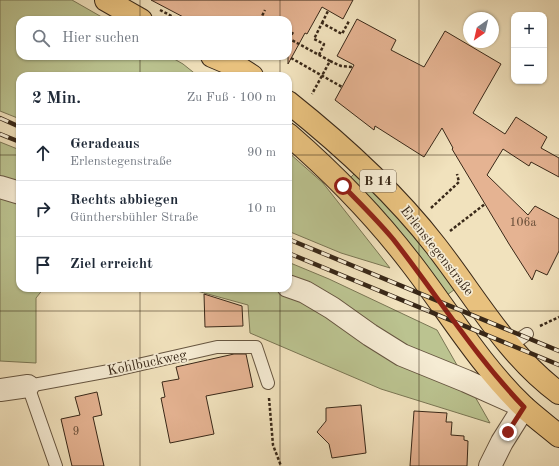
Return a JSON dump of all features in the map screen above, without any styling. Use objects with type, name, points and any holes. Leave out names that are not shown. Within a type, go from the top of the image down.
[{"type":"main road","points":[[106,0],[134,16]]},
{"type":"main road","points":[[202,60],[215,72]]},
{"type":"main road","points":[[221,60],[246,72]]},
{"type":"main road","name":"Erlenstegenstraße","points":[[292,105],[362,165],[400,204],[455,271],[496,329],[518,340],[529,368],[553,388]]},
{"type":"main road","points":[[309,152],[324,132]]},
{"type":"main road","name":"Erlenstegenstraße","points":[[292,137],[309,152],[352,195],[391,237],[482,359],[504,386],[524,407],[559,436]]},
{"type":"main road","points":[[524,407],[553,388]]},
{"type":"street","points":[[0,187],[16,192]]},
{"type":"street","points":[[292,287],[305,292],[332,308],[370,335],[402,355],[466,380],[524,407],[502,442],[490,466]]},
{"type":"street","name":"Kohlbuckweg","points":[[0,390],[28,386]]},
{"type":"lane","name":"Kohlbuckweg","points":[[28,386],[120,369],[217,347],[256,347],[268,383]]},
{"type":"lane","points":[[28,386],[56,466]]},
{"type":"path","points":[[262,16],[265,10]]},
{"type":"path","points":[[319,55],[324,44],[314,39],[328,11]]},
{"type":"path","points":[[322,23],[342,34],[349,21]]},
{"type":"path","points":[[292,41],[330,62],[341,66],[353,67]]},
{"type":"path","points":[[292,59],[342,87]]},
{"type":"path","points":[[310,98],[330,62]]},
{"type":"path","points":[[430,208],[459,182],[456,174]]},
{"type":"path","points":[[449,232],[485,204]]},
{"type":"path","points":[[518,340],[536,328],[559,316]]},
{"type":"path","points":[[268,383],[273,445],[281,466]]},
{"type":"green space","points":[[0,0],[72,0],[100,16],[16,16],[16,60],[176,60],[193,72],[16,72],[16,117],[0,111]]},
{"type":"green space","points":[[0,142],[16,148],[16,292],[41,292],[36,298],[36,363],[0,361]]},
{"type":"green space","points":[[292,156],[323,183],[390,268],[341,253],[292,233]]},
{"type":"green space","points":[[358,170],[458,287],[447,295],[350,178]]},
{"type":"green space","points":[[292,264],[329,279],[437,330],[490,423],[381,389],[250,333],[248,305],[201,292],[292,292]]},
{"type":"building","points":[[151,0],[353,0],[343,19],[322,7],[292,57],[292,16],[181,16]]},
{"type":"building","points":[[357,19],[396,40],[391,50],[424,67],[445,31],[463,42],[463,48],[474,48],[501,64],[473,113],[505,134],[516,117],[547,137],[541,148],[559,158],[559,177],[531,162],[529,166],[503,149],[487,175],[528,215],[535,206],[559,219],[559,251],[547,275],[536,270],[532,280],[452,149],[453,148],[442,128],[424,157],[375,126],[374,130],[335,100],[354,65],[337,56]]},
{"type":"building","points":[[204,294],[242,306],[243,326],[205,327]]},
{"type":"building","points":[[234,354],[246,354],[253,387],[206,396],[214,434],[170,443],[161,398],[165,397],[162,382],[179,379],[176,367]]},
{"type":"building","points":[[97,392],[102,415],[93,417],[104,466],[72,466],[61,419],[80,415],[75,397]]},
{"type":"building","points":[[361,405],[366,453],[332,458],[329,444],[317,432],[326,421],[326,408]]},
{"type":"building","points":[[414,411],[447,413],[446,422],[452,422],[451,435],[464,436],[464,440],[468,441],[467,466],[410,466]]},
{"type":"railway","points":[[0,118],[16,125]]},
{"type":"railway","points":[[0,134],[16,140]]},
{"type":"railway","points":[[292,241],[559,351]]},
{"type":"railway","points":[[292,255],[559,365]]},
{"type":"route","points":[[343,186],[391,237],[482,359],[504,386],[524,407],[508,432]]}]
